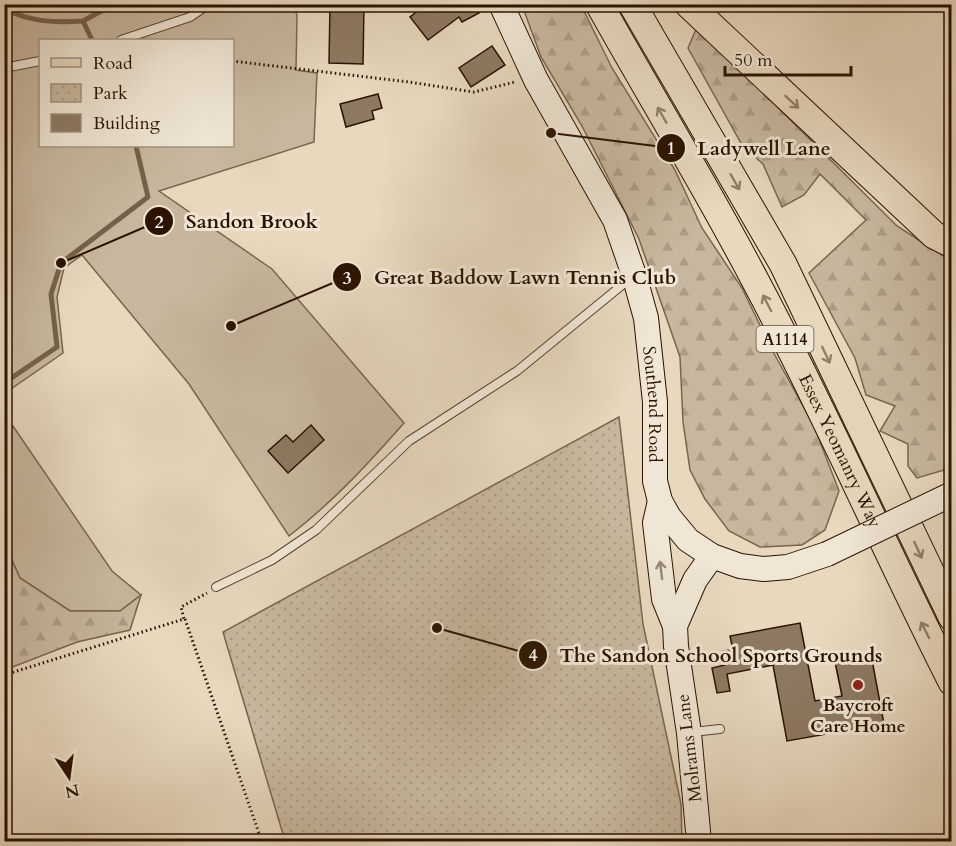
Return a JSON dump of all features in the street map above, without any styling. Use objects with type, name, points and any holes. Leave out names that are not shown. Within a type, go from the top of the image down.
[{"type":"main road","name":"Essex Yeomanry Way","points":[[599,4],[756,281],[837,442],[911,602],[951,682]]},
{"type":"main road","name":"Essex Yeomanry Way","points":[[632,4],[783,264],[951,617]]},
{"type":"main road","points":[[688,4],[934,235],[951,244]]},
{"type":"street","name":"Southend Road","points":[[501,4],[534,77],[615,220],[634,274],[646,318],[655,402],[653,453],[655,481],[660,501],[669,517],[688,540],[712,556],[740,566],[764,569],[788,567],[827,554],[951,494]]},
{"type":"street","name":"Molrams Lane","points":[[660,501],[655,523],[664,599],[675,626],[689,733],[699,842]]},
{"type":"street","points":[[675,626],[695,580],[712,556]]},
{"type":"lane","points":[[124,39],[190,17],[209,4]]},
{"type":"lane","points":[[4,68],[39,61]]},
{"type":"lane","points":[[216,587],[272,560],[316,530],[409,441],[517,371],[634,274]]},
{"type":"lane","points":[[689,733],[720,729]]},
{"type":"path","points":[[234,61],[474,92],[534,77]]},
{"type":"path","points":[[216,587],[181,607],[262,842]]},
{"type":"path","points":[[4,675],[184,619]]},
{"type":"green space","points":[[76,4],[87,7],[92,4],[292,5],[297,15],[296,70],[317,73],[314,142],[159,191],[272,269],[404,423],[350,482],[289,536],[189,384],[82,255],[64,268],[57,297],[63,353],[5,393],[5,5]]},
{"type":"green space","points":[[522,5],[581,5],[612,68],[675,170],[702,228],[742,288],[771,348],[814,426],[839,491],[825,530],[802,545],[760,547],[729,531],[705,499],[690,470],[683,422],[680,357],[639,239],[582,126],[541,57]]},
{"type":"green space","points":[[697,27],[897,226],[951,261],[951,468],[917,478],[908,466],[908,444],[880,431],[895,406],[866,395],[855,358],[809,273],[866,220],[820,174],[804,195],[782,207],[763,164],[742,145],[688,48]]},
{"type":"green space","points":[[4,413],[112,571],[141,595],[120,611],[70,611],[20,578],[5,545]]},
{"type":"green space","points":[[619,417],[643,624],[681,804],[682,841],[285,841],[223,632]]},
{"type":"green space","points":[[5,545],[20,578],[70,611],[120,611],[141,595],[130,630],[77,642],[5,670]]},
{"type":"building","points":[[330,4],[364,4],[363,64],[329,63]]},
{"type":"building","points":[[427,4],[476,4],[474,6],[479,13],[462,22],[459,17],[428,40],[410,17]]},
{"type":"building","points":[[492,46],[505,65],[471,87],[459,68]]},
{"type":"building","points":[[378,94],[382,108],[372,111],[374,119],[346,127],[340,104]]},
{"type":"building","points":[[311,425],[324,440],[288,473],[268,451],[286,435],[293,442]]},
{"type":"building","name":"Baycroft Care Home","points":[[800,623],[815,701],[842,696],[834,657],[857,653],[859,663],[872,660],[884,724],[787,741],[773,665],[727,674],[730,691],[717,693],[712,668],[725,665],[723,651],[733,650],[730,636]]},
{"type":"waterway","points":[[83,21],[114,4]]},
{"type":"waterway","points":[[4,9],[43,21],[83,21],[92,39]]},
{"type":"waterway","points":[[4,383],[57,347],[51,294],[61,263],[148,197],[136,147]]},
{"type":"place","name":"Ladywell Lane","points":[[551,133]]},
{"type":"place","name":"Sandon Brook","points":[[61,263]]},
{"type":"place","name":"Great Baddow Lawn Tennis Club","points":[[231,326]]},
{"type":"place","name":"The Sandon School Sports Grounds","points":[[437,628]]},
{"type":"place","name":"Baycroft Care Home","points":[[858,685]]}]
